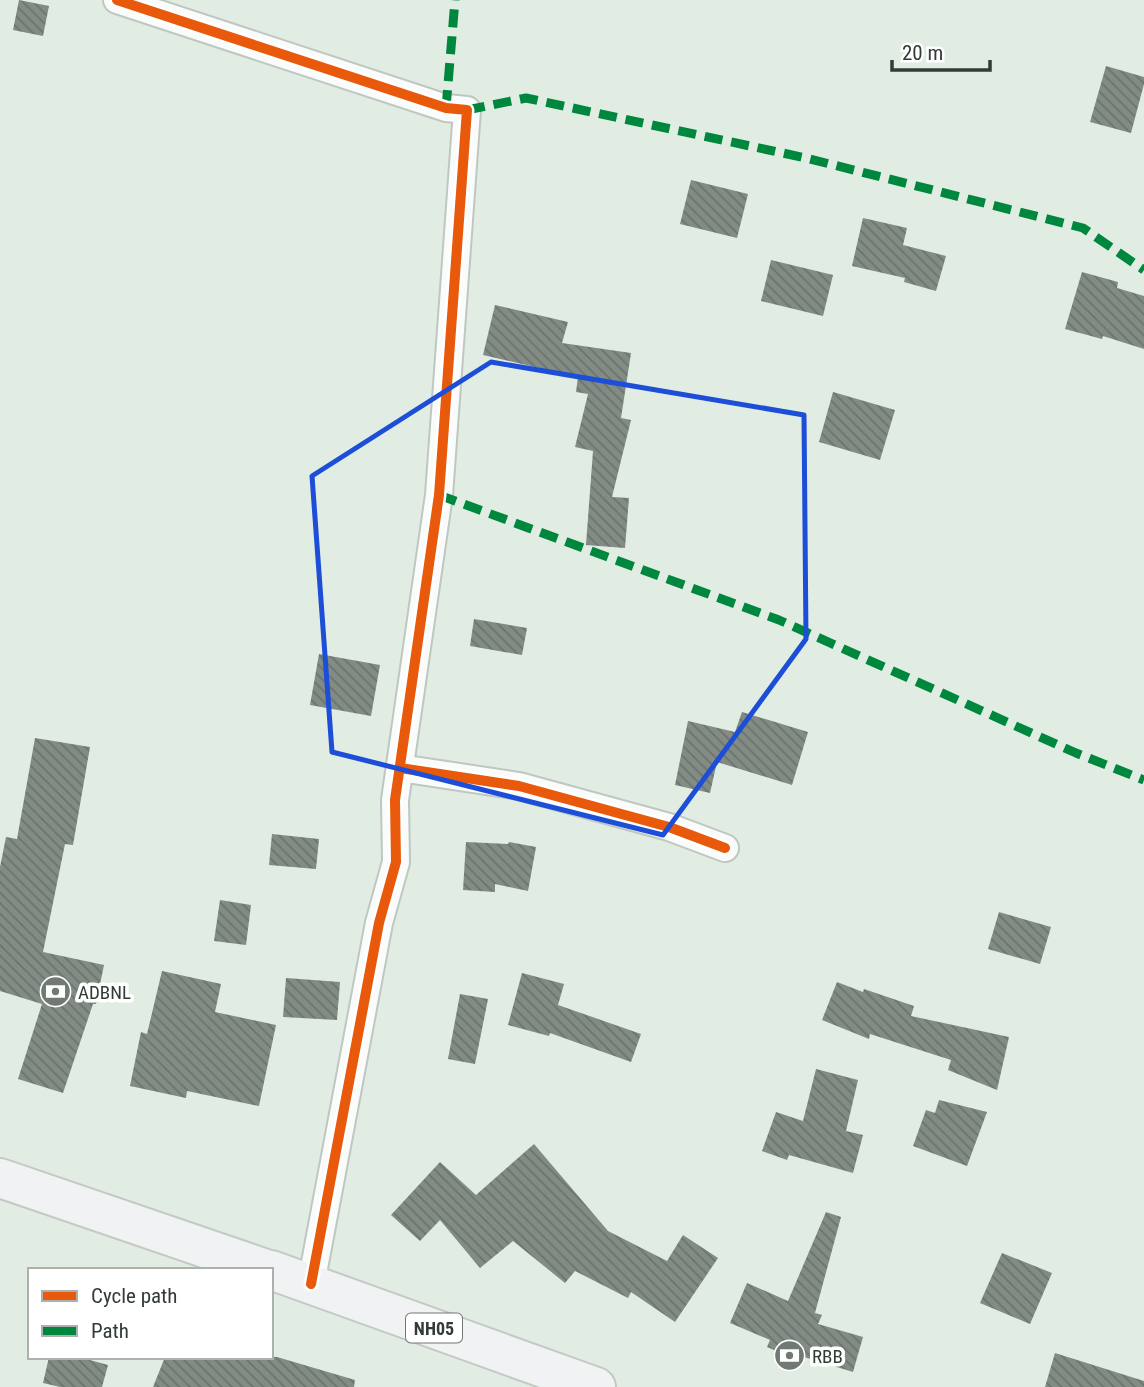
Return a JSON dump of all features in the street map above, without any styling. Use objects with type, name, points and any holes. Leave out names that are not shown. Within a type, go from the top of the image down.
[{"type":"main road","name":"NH05","points":[[0,1178],[264,1268]]},
{"type":"main road","name":"NH05","points":[[273,1271],[596,1387]]},
{"type":"street","points":[[117,0],[446,108],[467,110],[439,495],[395,800],[396,862],[379,923],[311,1284]]},
{"type":"street","points":[[400,768],[519,786],[669,827],[725,848]]},
{"type":"highlighted area","points":[[491,362],[804,415],[806,639],[663,835],[332,752],[312,476]]},
{"type":"building","points":[[19,0],[49,6],[43,36],[13,30]]},
{"type":"building","points":[[1106,66],[1144,77],[1131,133],[1090,122]]},
{"type":"building","points":[[691,180],[748,194],[737,238],[680,224]]},
{"type":"building","points":[[863,218],[907,228],[903,245],[946,256],[936,291],[904,282],[905,278],[852,266]]},
{"type":"building","points":[[771,260],[833,275],[823,316],[761,301]]},
{"type":"building","points":[[1082,272],[1118,282],[1117,288],[1144,296],[1144,349],[1103,336],[1102,339],[1065,329]]},
{"type":"building","points":[[495,305],[568,322],[562,343],[631,353],[621,418],[631,420],[612,497],[629,498],[625,548],[586,545],[593,451],[575,447],[588,394],[576,392],[578,377],[483,355]]},
{"type":"building","points":[[833,392],[895,410],[880,460],[819,442]]},
{"type":"building","points":[[474,619],[527,628],[522,655],[470,646]]},
{"type":"building","points":[[319,654],[380,665],[371,716],[310,705]]},
{"type":"building","points":[[742,712],[808,732],[792,785],[717,762],[710,793],[675,785],[688,721],[735,732]]},
{"type":"building","points":[[35,738],[90,747],[73,845],[65,844],[43,952],[104,965],[96,1004],[93,1004],[63,1093],[18,1079],[42,1004],[0,991],[0,867],[6,837],[17,839]]},
{"type":"building","points":[[272,834],[319,839],[316,869],[269,865]]},
{"type":"building","points":[[466,842],[509,842],[536,847],[528,891],[495,884],[495,892],[463,890]]},
{"type":"building","points":[[220,900],[251,905],[246,945],[214,941]]},
{"type":"building","points":[[999,912],[1051,927],[1040,964],[988,949]]},
{"type":"building","points":[[162,971],[221,984],[215,1012],[276,1025],[259,1106],[187,1091],[186,1098],[130,1086],[141,1032],[147,1034]]},
{"type":"building","points":[[522,973],[564,984],[558,1005],[641,1034],[631,1062],[550,1033],[549,1036],[508,1025]]},
{"type":"building","points":[[286,978],[340,982],[337,1020],[283,1017]]},
{"type":"building","points":[[837,982],[914,1006],[911,1016],[1009,1037],[997,1090],[948,1070],[951,1060],[870,1034],[869,1039],[822,1020]]},
{"type":"building","points":[[460,994],[488,999],[475,1064],[448,1059]]},
{"type":"building","points":[[816,1069],[858,1080],[846,1131],[863,1135],[853,1173],[789,1155],[787,1160],[762,1151],[776,1112],[803,1121]]},
{"type":"building","points":[[939,1100],[987,1112],[967,1166],[913,1146],[926,1110],[935,1113]]},
{"type":"building","points":[[534,1144],[608,1231],[667,1261],[683,1235],[718,1258],[675,1322],[631,1292],[628,1298],[575,1271],[565,1283],[513,1241],[480,1268],[440,1220],[420,1241],[391,1215],[440,1162],[476,1195]]},
{"type":"building","points":[[826,1212],[841,1217],[815,1313],[822,1315],[818,1324],[863,1337],[853,1372],[804,1357],[802,1362],[767,1347],[770,1340],[730,1323],[747,1283],[788,1301]]},
{"type":"building","points":[[1002,1253],[1052,1273],[1030,1324],[980,1303]]},
{"type":"building","points":[[1055,1353],[1144,1381],[1144,1387],[1045,1387]]},
{"type":"building","points":[[277,1357],[355,1380],[354,1387],[153,1387],[164,1359]]},
{"type":"building","points":[[49,1359],[86,1359],[108,1365],[102,1387],[60,1387],[43,1383]]},
{"type":"marked path","points":[[446,108],[455,0]]},
{"type":"marked path","points":[[467,110],[526,98],[806,158],[1083,228],[1144,270]]},
{"type":"marked path","points":[[439,495],[779,620],[1076,753],[1144,780]]},
{"type":"cycle path","points":[[117,0],[446,108],[467,110],[439,495],[395,800],[396,862],[379,923],[311,1284]]},
{"type":"cycle path","points":[[400,768],[519,786],[669,827],[725,848]]},
{"type":"place","name":"ADBNL","points":[[55,992]]},
{"type":"place","name":"RBB","points":[[789,1356]]}]
